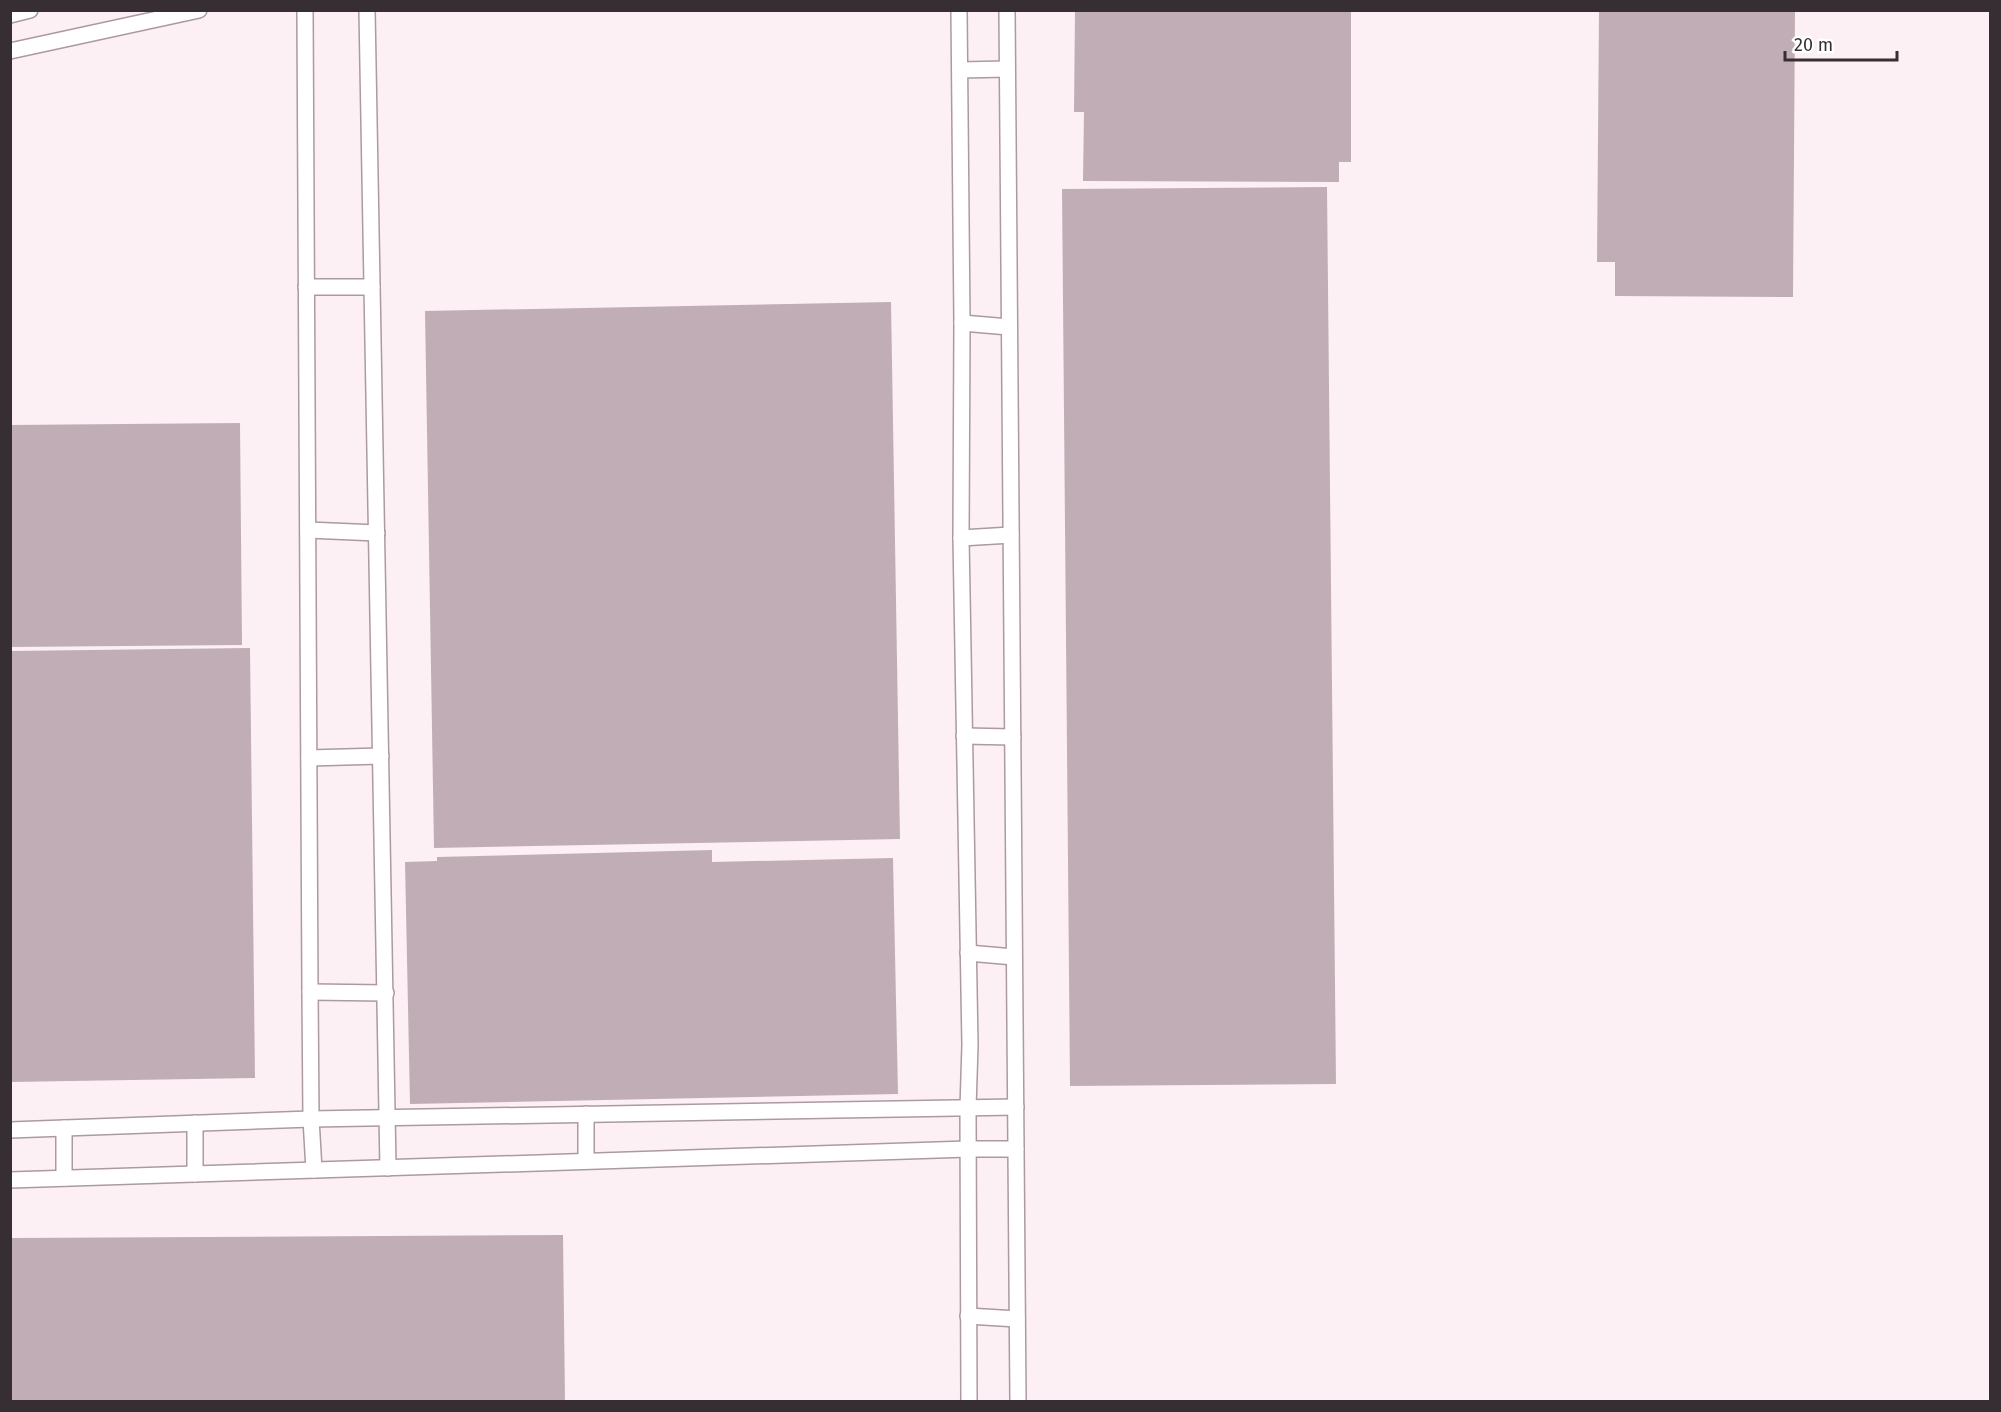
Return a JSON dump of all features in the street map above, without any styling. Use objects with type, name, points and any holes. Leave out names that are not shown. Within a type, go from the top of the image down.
[{"type":"lane","points":[[10,15],[30,10]]},
{"type":"lane","points":[[10,51],[199,10]]},
{"type":"lane","points":[[305,10],[310,992],[311,1119],[314,1170]]},
{"type":"lane","points":[[367,10],[388,1167]]},
{"type":"lane","points":[[959,10],[962,323],[961,538],[970,1045],[968,1108],[969,1401]]},
{"type":"lane","points":[[1007,10],[1018,1401]]},
{"type":"lane","points":[[960,70],[1008,69]]},
{"type":"lane","points":[[306,287],[372,287]]},
{"type":"lane","points":[[962,323],[1009,327]]},
{"type":"lane","points":[[308,530],[377,533]]},
{"type":"lane","points":[[961,538],[1011,535]]},
{"type":"lane","points":[[964,735],[1013,737]]},
{"type":"lane","points":[[309,758],[381,756]]},
{"type":"lane","points":[[968,953],[1014,957]]},
{"type":"lane","points":[[310,992],[386,993]]},
{"type":"lane","points":[[10,1130],[311,1119],[1016,1107]]},
{"type":"lane","points":[[586,1114],[586,1161]]},
{"type":"lane","points":[[195,1123],[195,1174]]},
{"type":"lane","points":[[64,1128],[64,1178]]},
{"type":"lane","points":[[10,1180],[1016,1149]]},
{"type":"lane","points":[[968,1316],[1017,1319]]},
{"type":"building","points":[[1075,10],[1351,10],[1351,162],[1339,162],[1339,182],[1083,181],[1084,112],[1074,112]]},
{"type":"building","points":[[1599,10],[1795,10],[1793,297],[1615,296],[1615,262],[1597,262]]},
{"type":"building","points":[[1327,187],[1336,1084],[1070,1086],[1062,189]]},
{"type":"building","points":[[891,302],[900,839],[434,848],[425,311]]},
{"type":"building","points":[[240,423],[242,645],[10,647],[10,425]]},
{"type":"building","points":[[250,648],[255,1078],[10,1082],[10,651]]},
{"type":"building","points":[[712,850],[712,862],[893,858],[898,1094],[410,1104],[405,862],[437,861],[437,857]]},
{"type":"building","points":[[563,1235],[565,1402],[10,1402],[10,1238]]}]
